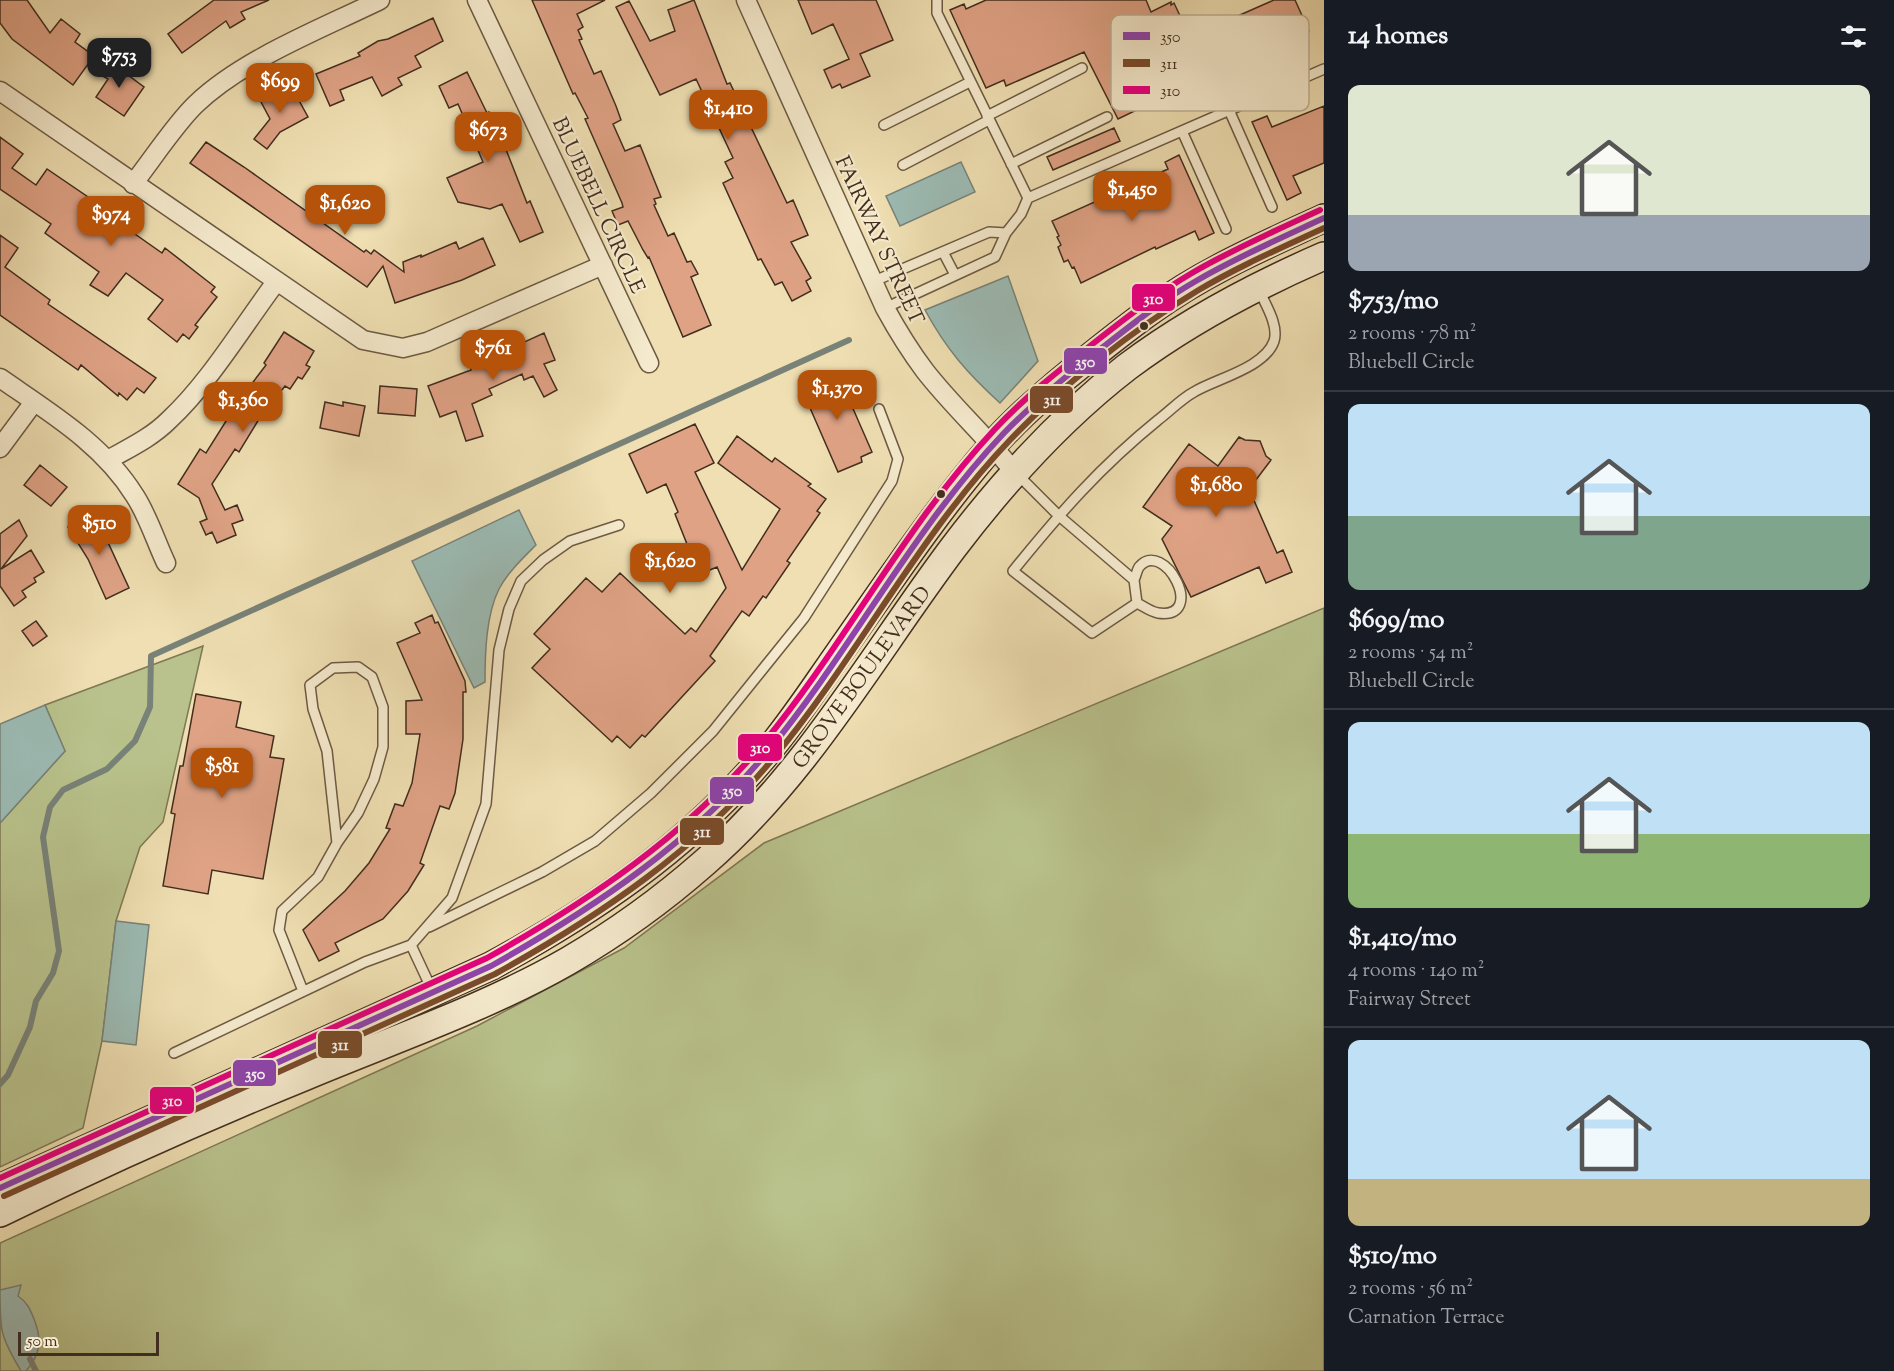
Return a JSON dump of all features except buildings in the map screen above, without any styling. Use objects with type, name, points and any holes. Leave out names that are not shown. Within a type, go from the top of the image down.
[{"type":"street","points":[[133,183],[196,104],[220,86],[266,56],[380,0]]},
{"type":"street","name":"BLUEBELL CIRCLE","points":[[477,0],[649,363]]},
{"type":"street","name":"FAIRWAY STREET","points":[[746,0],[872,282],[906,345],[926,372],[993,445],[1015,473]]},
{"type":"street","points":[[0,91],[363,340],[403,348],[427,342],[603,265]]},
{"type":"street","name":"GROVE BOULEVARD","points":[[0,1188],[501,960],[553,932],[608,897],[711,812],[758,764],[789,726],[912,548],[993,445],[1076,368],[1154,308],[1208,274],[1324,218]]},
{"type":"street","name":"GROVE BOULEVARD","points":[[0,1213],[269,1091],[534,980],[605,938],[664,895],[741,829],[801,763],[951,551],[1015,473],[1065,421],[1126,368],[1207,314],[1324,256]]},
{"type":"street","points":[[108,460],[145,440],[169,421],[194,393],[276,282]]},
{"type":"street","points":[[0,378],[80,435],[108,460],[136,496],[166,563]]},
{"type":"street","points":[[0,448],[34,402]]},
{"type":"street","points":[[434,992],[445,1018]]},
{"type":"lane","points":[[937,0],[937,13],[1028,198]]},
{"type":"lane","points":[[903,165],[1082,68]]},
{"type":"lane","points":[[1309,76],[1324,69]]},
{"type":"lane","points":[[884,125],[970,82]]},
{"type":"lane","points":[[885,308],[994,257],[1006,233],[1021,214],[1028,198],[1228,111]]},
{"type":"lane","points":[[1230,111],[1272,207]]},
{"type":"lane","points":[[1011,164],[1107,117]]},
{"type":"lane","points":[[1182,131],[1226,230]]},
{"type":"lane","points":[[872,282],[989,232],[1006,233]]},
{"type":"lane","points":[[943,252],[955,275]]},
{"type":"lane","points":[[1137,603],[1092,633],[1014,571],[1058,515],[1092,478],[1131,442],[1194,392],[1244,369],[1264,354],[1274,342],[1275,328],[1258,287]]},
{"type":"lane","points":[[429,927],[520,884],[595,841],[651,793],[713,731],[804,618],[892,482],[898,459],[879,409]]},
{"type":"lane","points":[[1015,473],[1058,515],[1134,580]]},
{"type":"lane","points":[[174,1053],[366,962],[411,945],[429,927],[452,898],[486,804],[499,650],[509,609],[521,581],[543,560],[570,541],[619,525]]},
{"type":"lane","points":[[1149,561],[1161,562],[1171,570],[1182,599],[1180,606],[1172,612],[1157,613],[1137,603],[1134,580],[1139,567],[1149,561]]},
{"type":"lane","points":[[303,991],[279,930],[282,911],[318,877],[337,843],[358,813],[374,779],[383,747],[383,707],[372,677],[358,667],[333,668],[310,685],[313,709],[327,751],[337,843]]},
{"type":"lane","points":[[411,945],[434,992]]},
{"type":"green space","points":[[1324,608],[1324,1371],[0,1371],[0,1243],[477,1026],[624,948],[764,843]]},
{"type":"green space","points":[[203,646],[163,822],[140,847],[116,921],[102,1041],[83,1128],[0,1167],[0,823],[65,751],[45,705]]},
{"type":"water","points":[[961,162],[975,192],[900,226],[886,196]]},
{"type":"water","points":[[1008,276],[1038,361],[1000,403],[958,360],[925,310]]},
{"type":"water","points":[[519,510],[536,545],[511,571],[499,589],[489,622],[485,682],[474,688],[412,561]]},
{"type":"water","points":[[45,705],[65,751],[0,823],[0,724]]},
{"type":"water","points":[[116,921],[149,925],[136,1045],[102,1041]]},
{"type":"water","points":[[21,1285],[18,1296],[31,1312],[37,1326],[39,1340],[35,1359],[26,1371],[21,1371],[5,1341],[0,1315],[0,1290]]},
{"type":"waterway","points":[[0,1084],[8,1075],[30,1027],[36,1001],[53,973],[59,951],[43,837],[50,807],[63,790],[107,769],[135,741],[150,707],[151,656],[849,340]]},
{"type":"waterway","points":[[30,1359],[36,1371]]},
{"type":"transit line","name":"310","points":[[0,1178],[487,958],[598,890],[634,864],[700,809],[732,779],[761,746],[820,667],[932,505],[995,429],[1017,407],[1127,317],[1192,273],[1320,210]]},
{"type":"transit line","name":"350","points":[[0,1188],[491,966],[567,921],[640,871],[708,814],[769,750],[828,671],[941,509],[971,470],[1015,422],[1073,371],[1170,297],[1227,264],[1324,218]]},
{"type":"transit line","name":"311","points":[[4,1196],[495,974],[572,929],[646,878],[714,821],[776,755],[835,677],[947,515],[977,477],[1030,420],[1099,360],[1173,306],[1228,274],[1324,228]]}]
